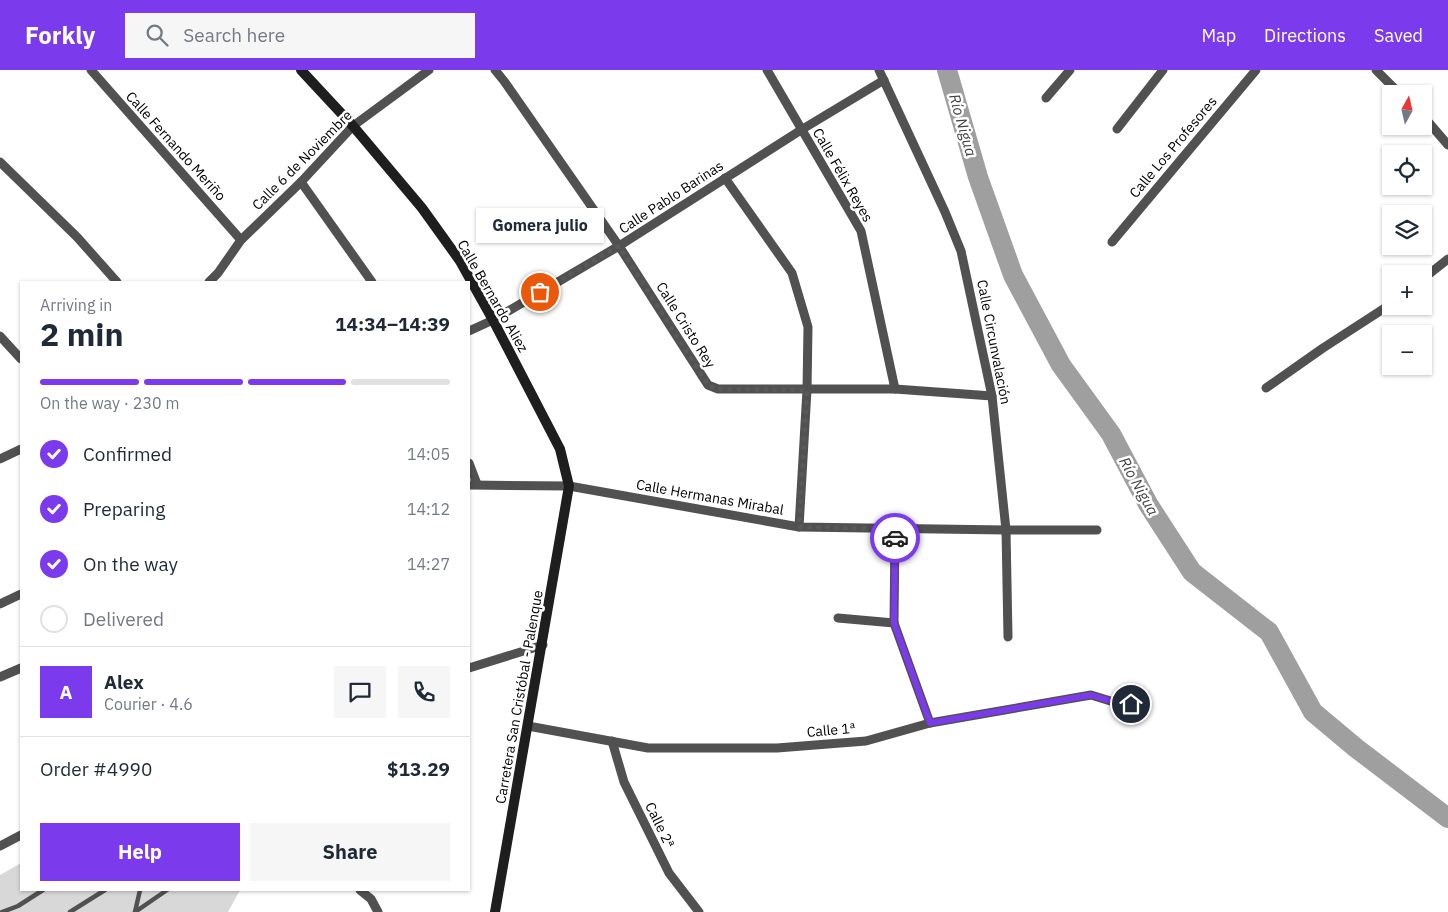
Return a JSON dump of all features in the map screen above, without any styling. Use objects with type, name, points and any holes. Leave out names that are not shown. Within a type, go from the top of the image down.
[{"type":"main road","name":"Calle Bernardo Aliez","points":[[301,70],[353,126],[422,208],[460,261],[560,449],[570,486]]},
{"type":"main road","name":"Carretera San Cristóbal - Palenque","points":[[495,912],[570,486]]},
{"type":"street","name":"Calle Fernando Meriño","points":[[90,70],[241,240]]},
{"type":"street","name":"Calle 6 de Noviembre","points":[[210,281],[218,273],[241,240],[301,182],[353,126],[428,70]]},
{"type":"street","name":"Calle Cristo Rey","points":[[495,70],[619,246],[708,385],[718,389],[894,389],[992,396]]},
{"type":"street","name":"Calle Félix Reyes","points":[[768,70],[860,231],[894,389]]},
{"type":"street","name":"Calle Circunvalación","points":[[878,70],[945,212],[961,251],[992,396],[1006,530],[1008,637]]},
{"type":"street","points":[[1046,98],[1070,70]]},
{"type":"street","points":[[1117,129],[1163,70]]},
{"type":"street","name":"Calle Los Profesores","points":[[1112,242],[1256,70]]},
{"type":"street","points":[[1376,70],[1391,85]]},
{"type":"street","name":"Calle Pablo Barinas","points":[[470,331],[493,320],[619,246],[801,130],[884,80]]},
{"type":"street","points":[[1432,126],[1448,145]]},
{"type":"street","points":[[0,162],[116,281]]},
{"type":"street","points":[[725,178],[792,273],[808,327],[807,390],[799,527]]},
{"type":"street","points":[[301,182],[371,281]]},
{"type":"street","points":[[1432,272],[1448,260]]},
{"type":"street","points":[[218,273],[222,281]]},
{"type":"street","points":[[1266,388],[1382,310]]},
{"type":"street","points":[[0,336],[20,358]]},
{"type":"street","points":[[0,460],[20,450]]},
{"type":"street","points":[[470,468],[473,485]]},
{"type":"street","name":"Calle Hermanas Mirabal","points":[[473,485],[570,486],[799,527],[1097,530]]},
{"type":"street","points":[[895,529],[894,623],[930,723]]},
{"type":"street","points":[[0,604],[20,594]]},
{"type":"street","points":[[838,618],[894,623]]},
{"type":"street","points":[[470,668],[543,645]]},
{"type":"street","points":[[0,677],[20,668]]},
{"type":"street","name":"Calle 1ª","points":[[528,726],[648,748],[777,748],[866,741],[930,723],[1091,695],[1117,703],[1131,704]]},
{"type":"street","name":"Calle 2ª","points":[[612,741],[624,782],[669,873],[699,912]]},
{"type":"street","points":[[0,846],[20,836]]},
{"type":"street","points":[[361,891],[372,900],[378,912]]},
{"type":"lane","points":[[2,912],[18,906],[41,891]]},
{"type":"lane","points":[[70,912],[103,891]]},
{"type":"lane","points":[[135,912],[140,891]]},
{"type":"lane","points":[[135,912],[166,891]]},
{"type":"shaded area","points":[[20,864],[20,891],[239,891],[228,912],[0,912],[0,875]]},
{"type":"waterway","name":"Río Nigua","points":[[947,70],[978,177],[1013,275],[1061,365],[1111,434],[1148,504],[1192,572],[1269,632],[1313,712],[1356,748],[1448,818]]},
{"type":"way so far","points":[[540,292],[619,246],[708,385],[718,389],[807,390],[799,527],[895,529],[895,538]]},
{"type":"place","name":"Gomera julio","points":[[540,292]]},
{"type":"route","points":[[895,538],[894,623],[930,723],[1091,695],[1117,703],[1131,704]]}]
